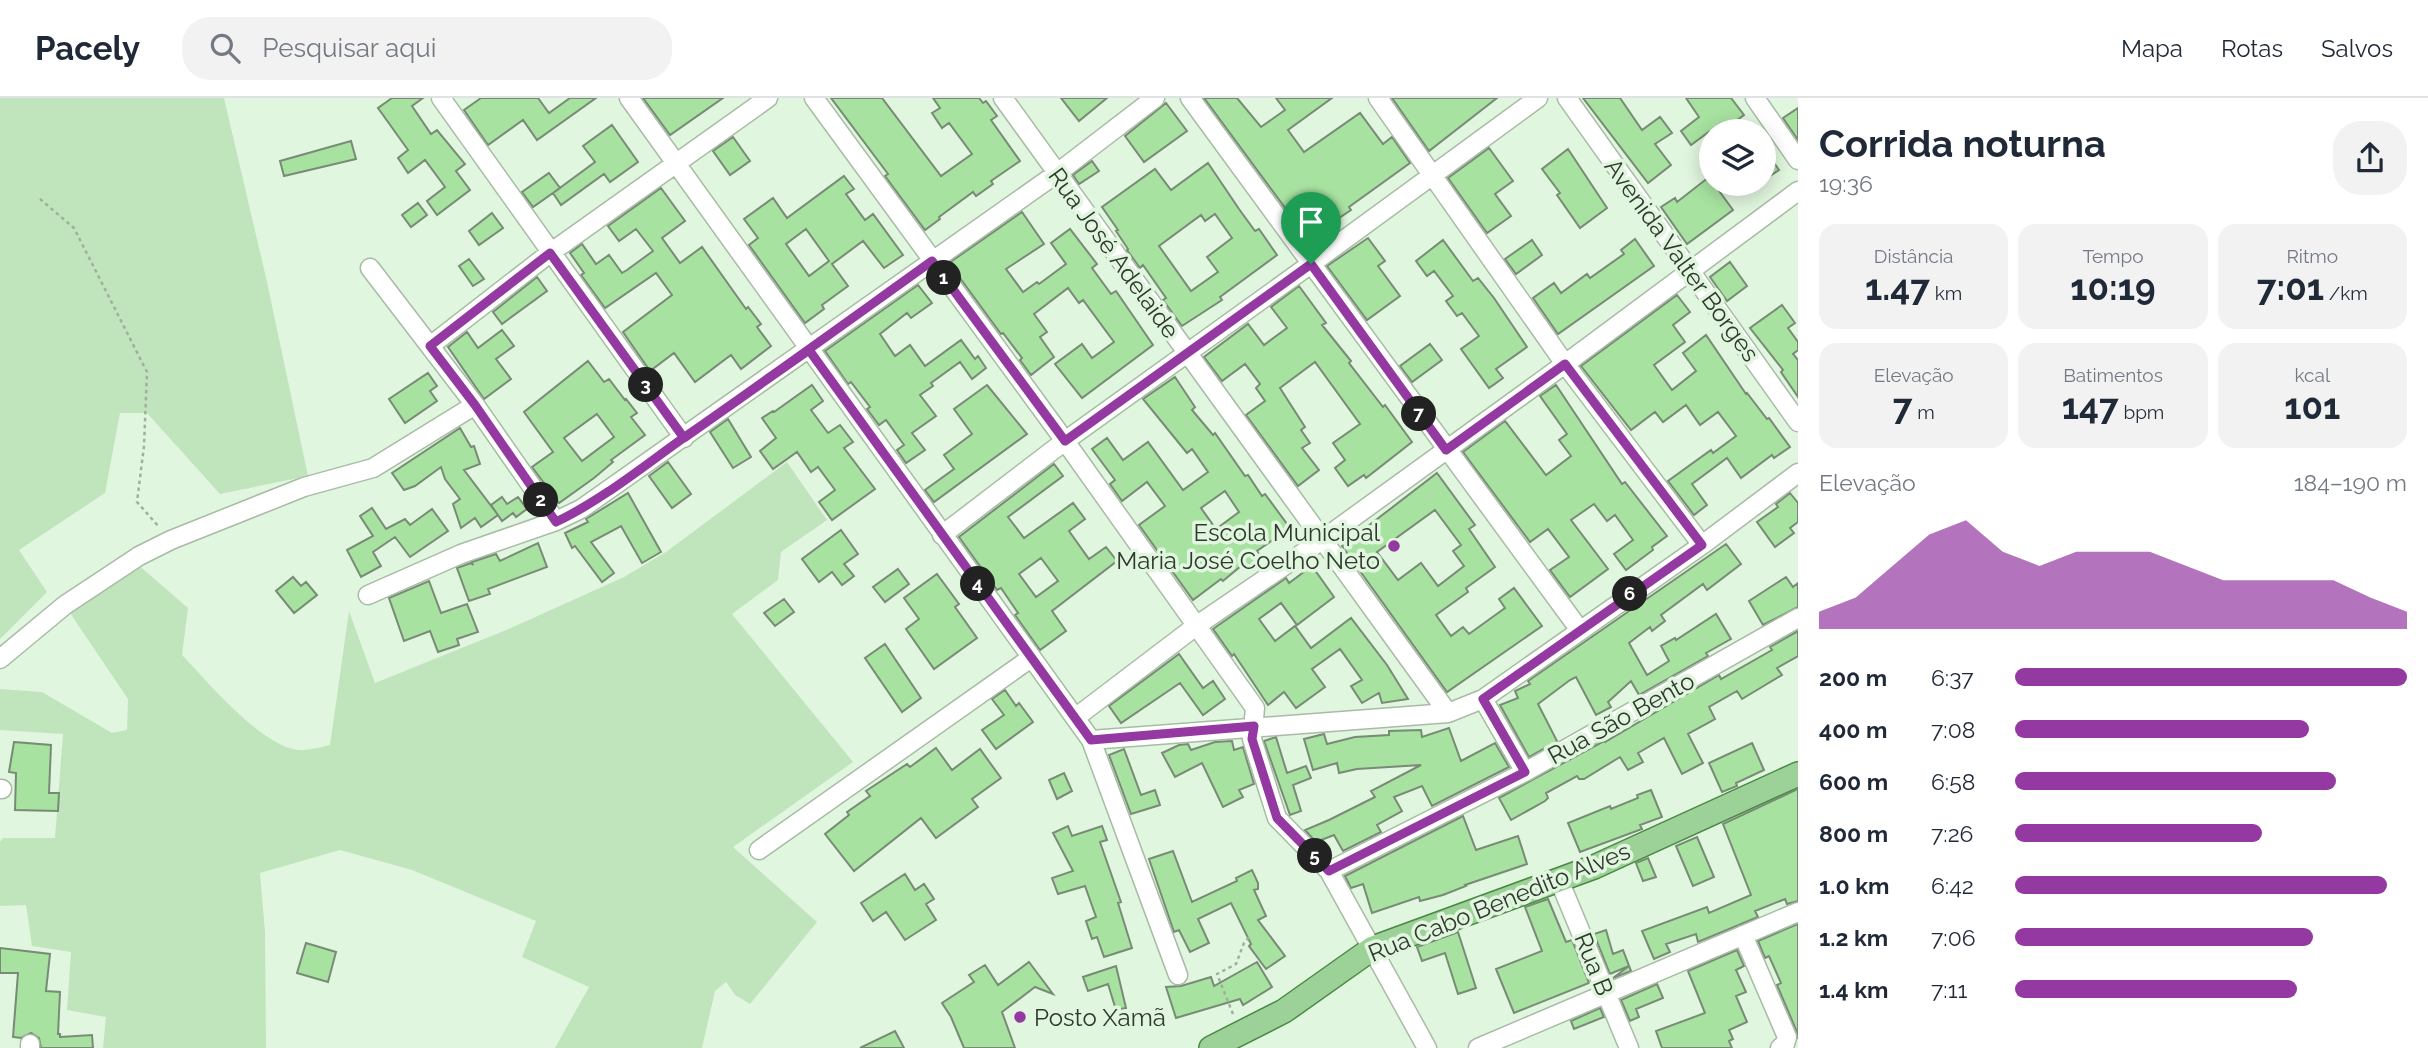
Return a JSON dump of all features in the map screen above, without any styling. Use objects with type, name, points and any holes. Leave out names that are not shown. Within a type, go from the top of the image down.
[{"type":"main road","name":"Rua Cabo Benedito Alves","points":[[1211,1048],[1284,1011],[1373,948],[1559,880],[1798,774]]},
{"type":"street","points":[[441,98],[684,438]]},
{"type":"street","points":[[629,98],[1091,740],[1178,975]]},
{"type":"street","points":[[430,346],[550,253],[768,98]]},
{"type":"street","points":[[814,98],[1065,441],[1255,708],[1252,739],[1277,818],[1329,871],[1427,1048]]},
{"type":"street","name":"Rua José Adelaide","points":[[1003,98],[1448,713]]},
{"type":"street","points":[[368,595],[461,554],[556,522],[581,509],[1056,174],[1155,98]]},
{"type":"street","points":[[1191,98],[1579,629]]},
{"type":"street","points":[[1378,98],[1565,364],[1702,545]]},
{"type":"street","points":[[942,535],[1065,441],[1538,98]]},
{"type":"street","name":"Avenida Valter Borges","points":[[1567,98],[1798,422]]},
{"type":"street","points":[[1755,98],[1798,160]]},
{"type":"street","points":[[1075,718],[1196,626],[1446,450],[1798,191]]},
{"type":"street","points":[[370,268],[475,405],[556,522]]},
{"type":"street","points":[[0,659],[65,605],[139,556],[171,540],[304,487],[373,468],[475,405]]},
{"type":"street","points":[[1091,740],[1448,713],[1483,699],[1702,545],[1798,473]]},
{"type":"street","name":"Rua São Bento","points":[[1329,871],[1525,772],[1798,618]]},
{"type":"street","points":[[759,850],[1031,658]]},
{"type":"street","points":[[1483,699],[1525,772]]},
{"type":"street","name":"Rua B","points":[[1559,880],[1629,1048]]},
{"type":"street","points":[[1478,1048],[1798,912]]},
{"type":"street","points":[[1743,935],[1787,1037],[1783,1046]]},
{"type":"path","points":[[40,199],[74,228],[147,372],[144,446],[137,502],[171,540]]},
{"type":"path","points":[[1241,1033],[1217,974],[1236,964],[1244,943],[1251,935]]},
{"type":"green space","points":[[0,98],[224,98],[308,476],[220,494],[147,413],[120,413],[105,493],[19,550],[47,592],[0,639]]},
{"type":"green space","points":[[787,462],[827,520],[781,552],[778,580],[732,614],[853,762],[733,847],[817,922],[750,1004],[735,995],[726,982],[715,991],[702,1048],[555,1048],[589,987],[522,957],[536,921],[412,870],[340,850],[260,873],[265,932],[266,1048],[103,1048],[106,1017],[67,1010],[71,952],[32,946],[26,905],[0,906],[0,842],[3,838],[55,838],[63,734],[0,730],[0,689],[42,692],[112,733],[127,730],[128,699],[66,607],[129,557],[188,608],[182,655],[206,681],[236,711],[268,737],[283,746],[298,750],[310,749],[330,745],[349,611],[375,683],[511,628],[624,577],[666,552]]},
{"type":"building","points":[[392,98],[423,98],[412,106],[431,134],[437,130],[465,164],[456,171],[470,190],[437,215],[427,201],[445,187],[425,160],[408,173],[398,158],[408,150],[378,108]]},
{"type":"building","points":[[481,98],[538,98],[549,113],[570,98],[596,98],[537,140],[523,120],[488,145],[464,110]]},
{"type":"building","points":[[643,98],[723,98],[670,135]]},
{"type":"building","points":[[831,98],[882,98],[941,176],[972,154],[949,123],[942,128],[932,113],[940,108],[933,98],[979,98],[983,103],[986,101],[997,116],[991,120],[1020,161],[991,181],[993,184],[976,196],[973,192],[925,230],[885,176],[888,174]]},
{"type":"building","points":[[1061,98],[1107,98],[1079,121]]},
{"type":"building","points":[[1204,98],[1237,98],[1261,127],[1285,110],[1276,98],[1332,98],[1288,130],[1304,152],[1360,113],[1383,144],[1392,137],[1410,163],[1349,207],[1351,210],[1308,239]]},
{"type":"building","points":[[1392,98],[1497,98],[1429,151]]},
{"type":"building","points":[[1583,98],[1620,98],[1642,130],[1660,117],[1672,133],[1655,144],[1671,165],[1648,183]]},
{"type":"building","points":[[1686,98],[1731,98],[1744,115],[1738,119],[1699,119],[1699,139],[1691,145],[1681,131],[1699,117]]},
{"type":"building","points":[[1166,103],[1187,131],[1144,162],[1125,136]]},
{"type":"building","points":[[1798,108],[1798,140],[1783,118]]},
{"type":"building","points":[[612,125],[638,162],[610,182],[604,174],[561,205],[553,193],[595,162],[583,146]]},
{"type":"building","points":[[733,137],[750,161],[730,175],[713,151]]},
{"type":"building","points":[[351,141],[356,159],[284,176],[280,161]]},
{"type":"building","points":[[1489,148],[1513,181],[1495,194],[1511,216],[1487,233],[1448,178]]},
{"type":"building","points":[[1568,149],[1607,208],[1580,228],[1557,195],[1560,193],[1542,169]]},
{"type":"building","points":[[1092,161],[1099,171],[1079,184],[1073,175]]},
{"type":"building","points":[[1208,163],[1255,231],[1259,229],[1277,255],[1220,297],[1222,300],[1182,326],[1143,265],[1140,268],[1127,250],[1116,231],[1118,230],[1102,207],[1155,169],[1171,190]],"holes":[[[1215,214],[1232,238],[1207,257],[1218,272],[1191,291],[1159,246],[1201,215],[1205,221]]]},
{"type":"building","points":[[549,173],[560,188],[533,207],[522,192]]},
{"type":"building","points":[[844,176],[854,189],[846,194],[865,220],[873,214],[903,255],[884,268],[863,241],[832,264],[848,286],[822,305],[824,309],[805,323],[749,245],[758,238],[744,219],[773,198],[787,218]],"holes":[[[806,229],[829,261],[809,276],[786,244]]]},
{"type":"building","points":[[1699,185],[1699,196],[1723,196],[1733,210],[1687,244],[1661,207],[1675,198],[1677,202]]},
{"type":"building","points":[[661,188],[685,221],[662,238],[680,263],[702,247],[746,309],[748,307],[761,324],[757,327],[771,346],[741,369],[731,355],[695,382],[674,353],[650,371],[623,332],[672,295],[656,273],[605,308],[581,275],[584,273],[570,253],[582,244],[596,264],[609,255],[622,273],[627,270],[653,251],[636,229],[619,241],[608,226]]},
{"type":"building","points":[[418,203],[427,215],[411,227],[402,215]]},
{"type":"building","points":[[1022,212],[1044,244],[1006,269],[1023,292],[1066,264],[1051,243],[1070,229],[1097,264],[1092,268],[1111,294],[1116,291],[1153,345],[1082,398],[1055,364],[1082,344],[1092,358],[1114,342],[1083,300],[1079,303],[1068,288],[1034,314],[1047,332],[1040,337],[1054,357],[1031,375],[1020,360],[1022,358],[949,263]]},
{"type":"building","points":[[492,213],[503,228],[479,245],[469,231]]},
{"type":"building","points":[[1368,238],[1385,261],[1378,266],[1400,296],[1367,320],[1327,266]]},
{"type":"building","points":[[1635,239],[1654,266],[1558,334],[1533,298],[1554,283],[1561,293],[1587,274],[1590,278],[1624,254],[1621,250]]},
{"type":"building","points":[[1443,240],[1473,281],[1478,278],[1494,298],[1527,347],[1496,369],[1503,378],[1489,388],[1461,349],[1479,336],[1462,313],[1457,316],[1446,301],[1453,296],[1434,271],[1427,276],[1416,261]]},
{"type":"building","points":[[1532,240],[1542,255],[1516,274],[1505,259]]},
{"type":"building","points":[[469,259],[484,279],[473,286],[459,266]]},
{"type":"building","points":[[1730,262],[1747,286],[1727,301],[1710,277]]},
{"type":"building","points":[[537,277],[547,291],[502,324],[493,312]]},
{"type":"building","points":[[918,285],[932,303],[911,318],[907,313],[880,334],[895,356],[910,345],[925,366],[961,340],[975,359],[978,356],[986,368],[972,379],[960,362],[931,383],[933,386],[920,395],[936,416],[912,433],[925,450],[906,463],[897,450],[904,445],[886,420],[879,425],[867,409],[870,407],[851,382],[848,384],[825,351]]},
{"type":"building","points":[[1299,286],[1326,323],[1322,325],[1351,361],[1349,363],[1412,442],[1366,478],[1364,475],[1348,486],[1335,468],[1345,460],[1333,443],[1360,424],[1315,362],[1280,388],[1305,427],[1301,430],[1310,443],[1302,448],[1319,470],[1298,486],[1246,415],[1265,401],[1256,388],[1260,384],[1245,364],[1222,381],[1204,357],[1248,324],[1264,345],[1287,328],[1271,307]]},
{"type":"building","points":[[1677,295],[1690,312],[1673,325],[1685,342],[1654,365],[1672,390],[1696,371],[1683,353],[1706,335],[1746,394],[1767,419],[1769,418],[1790,447],[1774,458],[1772,455],[1741,478],[1727,458],[1692,484],[1707,505],[1694,515],[1668,481],[1711,450],[1713,453],[1736,436],[1718,412],[1700,425],[1686,405],[1663,422],[1655,412],[1631,430],[1581,366]]},
{"type":"building","points":[[1782,305],[1795,323],[1788,328],[1798,342],[1798,350],[1793,354],[1798,360],[1798,397],[1781,372],[1783,370],[1750,328]]},
{"type":"building","points":[[502,330],[514,346],[496,359],[511,379],[484,399],[448,347],[467,332],[478,348]]},
{"type":"building","points":[[1430,344],[1442,360],[1412,382],[1400,366]]},
{"type":"building","points":[[588,361],[604,382],[609,379],[637,413],[631,417],[645,435],[559,503],[532,467],[553,452],[524,412]],"holes":[[[597,414],[614,437],[582,461],[564,438]]]},
{"type":"building","points":[[428,373],[437,386],[430,391],[437,401],[405,423],[389,399]]},
{"type":"building","points":[[1175,377],[1195,407],[1192,410],[1213,435],[1215,433],[1245,476],[1248,475],[1262,496],[1265,494],[1290,528],[1257,551],[1261,557],[1243,569],[1241,566],[1193,600],[1139,525],[1165,506],[1147,482],[1122,501],[1110,484],[1115,480],[1092,449],[1107,438],[1123,460],[1148,442],[1183,490],[1208,472],[1192,449],[1187,453],[1143,399]],"holes":[[[1225,491],[1239,512],[1216,529],[1201,508]]]},
{"type":"building","points":[[812,385],[823,401],[811,410],[828,433],[840,425],[853,442],[844,448],[875,489],[832,520],[819,502],[835,490],[818,467],[811,472],[797,452],[773,469],[760,451],[776,438],[762,418]]},
{"type":"building","points":[[987,385],[1027,434],[934,502],[925,490],[954,469],[944,455],[972,434],[954,409]]},
{"type":"building","points":[[1556,385],[1622,484],[1625,482],[1667,536],[1626,570],[1614,554],[1633,540],[1615,515],[1607,521],[1594,504],[1571,520],[1608,569],[1570,597],[1550,570],[1569,557],[1548,529],[1530,542],[1463,452],[1505,421],[1546,475],[1571,456],[1559,440],[1567,434],[1540,396]]},
{"type":"building","points":[[728,419],[751,457],[733,468],[710,432]]},
{"type":"building","points":[[460,428],[471,447],[474,446],[480,464],[464,470],[498,515],[481,527],[475,518],[461,528],[453,504],[460,499],[445,479],[441,467],[415,486],[404,490],[392,473]]},
{"type":"building","points":[[668,462],[691,494],[672,508],[649,476]]},
{"type":"building","points":[[1054,464],[1063,476],[1008,517],[1024,538],[1073,503],[1085,519],[1069,531],[1089,559],[1106,547],[1117,561],[1052,611],[1066,631],[1040,650],[1015,615],[1018,613],[1001,588],[997,590],[959,537]],"holes":[[[1041,558],[1058,581],[1036,597],[1019,574]]]},
{"type":"building","points":[[1437,473],[1475,525],[1469,529],[1495,567],[1466,588],[1468,592],[1436,615],[1451,636],[1463,627],[1469,634],[1505,608],[1499,599],[1514,588],[1542,626],[1447,692],[1342,546]],"holes":[[[1435,510],[1461,545],[1453,551],[1464,566],[1438,586],[1421,563],[1398,580],[1377,552]]]},
{"type":"building","points":[[628,493],[661,552],[642,563],[621,526],[591,542],[614,573],[602,582],[575,546],[572,548],[565,533],[588,522],[586,519]]},
{"type":"building","points":[[1790,493],[1798,503],[1798,522],[1790,528],[1794,533],[1775,547],[1757,522],[1778,507],[1776,504]]},
{"type":"building","points":[[502,497],[507,504],[518,497],[527,509],[516,517],[513,513],[502,521],[491,505]]},
{"type":"building","points":[[372,508],[386,529],[405,519],[410,525],[432,509],[448,531],[410,557],[395,537],[373,552],[381,566],[361,577],[347,550],[373,536],[360,516]]},
{"type":"building","points":[[841,530],[858,554],[844,564],[854,576],[842,585],[832,572],[819,582],[802,559]]},
{"type":"building","points":[[538,543],[547,567],[488,589],[490,594],[469,601],[457,568],[471,563],[473,565],[472,562],[496,554],[500,561]]},
{"type":"building","points":[[1726,544],[1741,564],[1707,590],[1703,584],[1661,615],[1665,621],[1652,631],[1650,627],[1629,643],[1647,675],[1669,661],[1661,646],[1675,638],[1676,640],[1716,614],[1731,639],[1706,653],[1708,656],[1639,695],[1631,681],[1608,702],[1611,707],[1596,715],[1576,677],[1570,680],[1538,704],[1557,741],[1529,757],[1500,705],[1518,698],[1515,691],[1530,684],[1528,681]]},
{"type":"building","points":[[1312,566],[1334,597],[1297,625],[1281,603],[1259,619],[1275,641],[1295,626],[1311,648],[1351,618],[1387,665],[1408,699],[1382,703],[1379,693],[1362,703],[1351,686],[1362,680],[1340,649],[1312,669],[1325,687],[1296,708],[1284,692],[1268,705],[1234,654],[1232,656],[1213,629],[1286,578],[1289,583]]},
{"type":"building","points":[[898,569],[909,584],[885,602],[873,587]]},
{"type":"building","points":[[937,574],[959,604],[955,607],[977,638],[934,669],[906,629],[919,619],[904,598]]},
{"type":"building","points":[[293,577],[301,586],[306,582],[317,595],[294,613],[276,591]]},
{"type":"building","points":[[1786,577],[1793,587],[1798,583],[1798,607],[1763,625],[1749,601]]},
{"type":"building","points":[[429,581],[441,613],[467,604],[478,632],[457,639],[459,645],[438,652],[430,631],[404,641],[389,598]]},
{"type":"building","points":[[784,599],[794,612],[775,626],[764,613]]},
{"type":"building","points":[[1798,631],[1798,656],[1777,668],[1782,675],[1742,699],[1737,691],[1709,707],[1715,719],[1688,734],[1703,763],[1682,774],[1664,738],[1638,753],[1643,762],[1628,770],[1620,757],[1584,779],[1577,776],[1546,793],[1548,798],[1545,801],[1511,820],[1499,798],[1605,742],[1719,675],[1721,679],[1772,650],[1770,647]]},
{"type":"building","points":[[885,644],[921,698],[902,712],[865,658]]},
{"type":"building","points":[[1179,654],[1203,688],[1213,681],[1225,699],[1203,715],[1180,683],[1121,723],[1109,706]]},
{"type":"building","points":[[1005,690],[1016,706],[1019,703],[1033,722],[996,749],[982,730],[1004,715],[992,699]]},
{"type":"building","points":[[1449,728],[1461,761],[1495,743],[1509,767],[1432,806],[1422,786],[1394,797],[1402,811],[1377,825],[1381,832],[1343,851],[1334,835],[1316,842],[1305,830],[1375,797],[1371,791],[1421,765],[1357,769],[1339,773],[1337,763],[1313,770],[1304,739],[1324,734],[1327,744],[1355,737],[1389,735],[1389,731],[1421,730],[1422,737]]},
{"type":"building","points":[[1276,737],[1287,773],[1306,766],[1311,778],[1293,785],[1301,811],[1290,815],[1264,741]]},
{"type":"building","points":[[1232,741],[1234,750],[1243,747],[1254,784],[1239,790],[1243,797],[1223,807],[1202,763],[1175,777],[1162,753],[1179,745],[1188,744],[1191,750],[1215,742]]},
{"type":"building","points":[[14,742],[51,745],[49,793],[59,793],[58,811],[15,810],[16,773],[9,772]]},
{"type":"building","points":[[1752,743],[1764,770],[1722,792],[1709,763]]},
{"type":"building","points":[[936,748],[952,770],[980,749],[1001,778],[972,799],[978,807],[936,838],[921,818],[854,871],[825,834],[849,815],[847,812],[870,796],[866,791],[907,764],[910,767]]},
{"type":"building","points":[[1124,749],[1141,795],[1155,790],[1160,805],[1131,814],[1109,755]]},
{"type":"building","points":[[1064,773],[1072,791],[1057,799],[1049,780]]},
{"type":"building","points":[[1798,789],[1798,901],[1787,904],[1785,899],[1755,911],[1758,917],[1698,942],[1696,934],[1666,944],[1670,952],[1654,959],[1642,931],[1707,907],[1709,913],[1751,895],[1723,824]]},
{"type":"building","points":[[1651,790],[1662,817],[1640,825],[1642,829],[1580,852],[1568,823],[1610,806],[1611,809]]},
{"type":"building","points":[[1463,816],[1476,850],[1518,836],[1527,864],[1443,895],[1420,901],[1419,897],[1372,913],[1363,884],[1351,888],[1345,876]]},
{"type":"building","points":[[1068,826],[1072,836],[1102,826],[1107,840],[1100,842],[1121,902],[1118,903],[1132,948],[1104,957],[1097,937],[1092,939],[1086,921],[1096,917],[1085,886],[1058,894],[1052,878],[1073,871],[1053,833]]},
{"type":"building","points":[[1697,837],[1714,877],[1693,886],[1676,846]]},
{"type":"building","points":[[1173,851],[1192,902],[1237,881],[1236,878],[1252,870],[1258,883],[1258,889],[1254,890],[1266,916],[1258,920],[1285,956],[1266,969],[1249,946],[1251,944],[1231,903],[1198,919],[1209,943],[1190,952],[1179,930],[1174,932],[1149,859]]},
{"type":"building","points":[[1648,858],[1656,877],[1643,881],[1636,863]]},
{"type":"building","points":[[905,874],[915,890],[924,884],[934,899],[926,904],[936,920],[905,940],[886,912],[873,921],[861,903]]},
{"type":"building","points":[[1548,899],[1566,942],[1572,940],[1589,983],[1514,1013],[1496,969],[1542,951],[1525,907]]},
{"type":"building","points":[[1798,924],[1798,1039],[1777,985],[1781,983],[1769,956],[1765,958],[1758,941]]},
{"type":"building","points":[[1606,930],[1613,954],[1623,950],[1631,971],[1613,978],[1629,966],[1610,974],[1594,934]]},
{"type":"building","points":[[1458,932],[1476,988],[1458,994],[1445,953],[1422,961],[1417,947]]},
{"type":"building","points":[[306,943],[336,952],[328,982],[297,973]]},
{"type":"building","points":[[0,948],[50,954],[46,991],[60,992],[58,1034],[60,1037],[92,1035],[93,1048],[41,1048],[39,1038],[31,1033],[21,1038],[13,1037],[18,973],[0,973]]},
{"type":"building","points":[[1737,950],[1744,966],[1736,970],[1746,992],[1736,996],[1747,1022],[1729,1030],[1733,1039],[1729,1041],[1732,1048],[1662,1048],[1656,1031],[1705,1013],[1688,971]]},
{"type":"building","points":[[1029,962],[1053,994],[1035,987],[1002,1012],[1015,1048],[964,1048],[942,1003],[974,982],[969,975],[985,965],[998,985]]},
{"type":"building","points":[[1257,962],[1272,987],[1243,1005],[1240,999],[1176,1018],[1166,987],[1181,986],[1211,977],[1214,986]]},
{"type":"building","points":[[1116,966],[1126,1008],[1116,1010],[1108,984],[1088,991],[1083,977]]},
{"type":"building","points":[[1657,984],[1663,998],[1636,1009],[1639,1017],[1630,1021],[1621,1000]]},
{"type":"building","points":[[1600,1008],[1604,1017],[1574,1029],[1571,1021]]},
{"type":"building","points":[[895,1031],[904,1048],[860,1048]]},
{"type":"place","name":"Escola Municipal Maria José Coelho Neto","points":[[1394,546]]},
{"type":"place","name":"Posto Xamã","points":[[1020,1017]]},
{"type":"route","points":[[1311,264],[1065,441],[932,261],[684,438],[581,509],[556,522],[475,405],[430,346],[550,253],[684,438],[809,350],[1091,740],[1254,726],[1252,739],[1277,818],[1329,871],[1525,772],[1483,699],[1702,545],[1565,364],[1446,450],[1311,264]]}]
